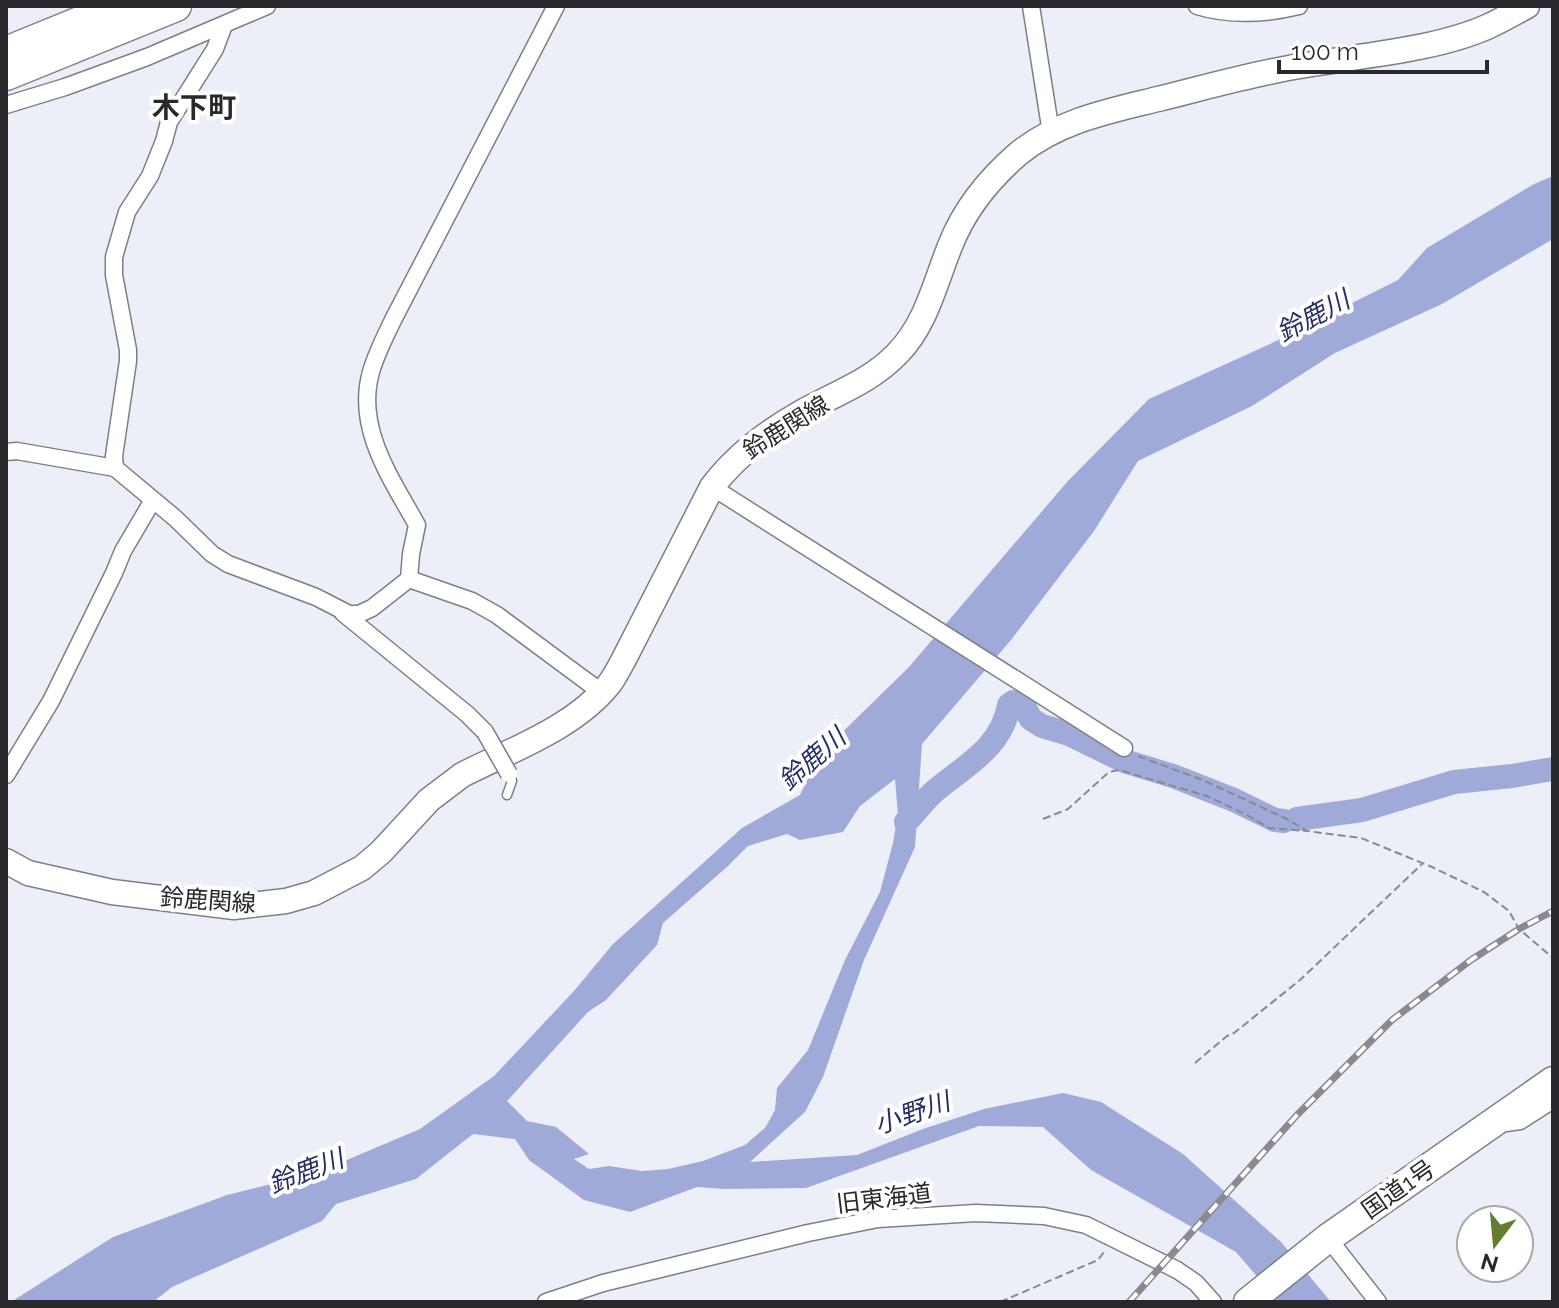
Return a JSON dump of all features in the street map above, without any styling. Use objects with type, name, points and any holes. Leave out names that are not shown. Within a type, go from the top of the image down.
[{"type":"highway","points":[[6,52],[119,6]]},
{"type":"highway","points":[[6,75],[176,6]]},
{"type":"highway","name":"国道1号","points":[[1248,1302],[1317,1246],[1553,1081]]},
{"type":"main road","name":"鈴鹿関線","points":[[6,861],[28,873],[112,892],[234,907],[286,901],[314,893],[362,868],[450,783],[562,725],[601,692],[623,661],[712,487],[737,457],[769,432],[865,379],[899,353],[923,318],[963,219],[980,194],[1019,153],[1051,133],[1107,111],[1289,67],[1446,40],[1488,27],[1527,6]]},
{"type":"street","points":[[6,105],[106,72],[267,6]]},
{"type":"street","points":[[6,452],[17,451],[115,468],[212,554],[228,564],[316,597],[349,614],[359,614],[372,608],[409,579],[417,525],[380,459],[370,429],[367,404],[370,373],[393,320],[556,6]]},
{"type":"street","points":[[1031,6],[1051,133]]},
{"type":"street","points":[[1197,6],[1237,13],[1271,12],[1299,6]]},
{"type":"street","points":[[115,468],[128,350],[114,275],[114,257],[127,212],[150,176],[169,122],[215,49],[224,25]]},
{"type":"street","points":[[712,487],[1124,748]]},
{"type":"street","points":[[6,775],[51,701],[123,551],[153,500]]},
{"type":"street","points":[[409,579],[472,601],[497,615],[601,692]]},
{"type":"street","points":[[340,608],[344,615],[467,714],[485,732],[509,774]]},
{"type":"street","points":[[1485,1128],[1520,1121],[1553,1100]]},
{"type":"street","name":"旧東海道","points":[[546,1302],[603,1283],[808,1233],[878,1219],[976,1213],[1044,1216],[1086,1225],[1177,1270],[1196,1283],[1213,1302]]},
{"type":"street","points":[[1317,1246],[1378,1302]]},
{"type":"lane","points":[[507,795],[512,781],[509,774]]},
{"type":"path","points":[[1124,748],[1132,754],[1219,787],[1307,831]]},
{"type":"path","points":[[1043,819],[1068,809],[1109,772],[1119,770],[1161,781],[1207,796],[1269,828],[1361,838],[1423,863],[1484,892],[1509,911],[1519,929],[1553,958]]},
{"type":"path","points":[[1195,1063],[1300,980],[1423,863]]},
{"type":"path","points":[[1000,1302],[1098,1260],[1113,1238]]},
{"type":"water","points":[[1553,176],[1553,239],[1442,304],[1335,353],[1252,406],[1138,461],[1094,531],[1011,640],[922,744],[915,847],[864,960],[823,1077],[805,1112],[750,1162],[857,1155],[984,1109],[1063,1093],[1101,1102],[1183,1154],[1281,1242],[1331,1302],[1279,1302],[1236,1252],[1091,1170],[1043,1127],[979,1126],[806,1188],[697,1187],[630,1212],[584,1200],[529,1160],[515,1139],[473,1134],[416,1179],[336,1204],[322,1221],[172,1287],[153,1302],[11,1302],[113,1237],[227,1195],[316,1173],[420,1129],[494,1076],[574,991],[613,944],[742,828],[800,795],[819,755],[909,667],[1067,482],[1149,399],[1270,344],[1398,280],[1427,248],[1534,184]],"holes":[[[895,779],[898,815],[880,892],[845,960],[808,1050],[777,1088],[775,1110],[765,1128],[745,1145],[703,1161],[668,1169],[642,1171],[609,1166],[589,1169],[574,1159],[589,1154],[556,1127],[527,1121],[507,1101],[588,1012],[606,1000],[657,945],[663,923],[748,846],[787,834],[800,840],[843,832],[860,806]]]},
{"type":"waterway","points":[[906,822],[932,793],[991,744],[1013,702],[1022,704],[1031,719],[1042,726],[1069,734],[1124,761],[1173,776],[1275,820],[1284,821]]},
{"type":"waterway","points":[[1297,819],[1362,810],[1454,782],[1553,769]]},
{"type":"railway","points":[[1129,1302],[1297,1115],[1392,1020],[1471,960],[1553,911]]},
{"type":"district","name":"木下町","points":[[194,107]]},
{"type":"water label","name":"鈴鹿川","points":[[1313,316]]},
{"type":"water label","name":"鈴鹿川","points":[[812,759]]},
{"type":"water label","name":"小野川","points":[[912,1113]]},
{"type":"water label","name":"鈴鹿川","points":[[306,1171]]}]
